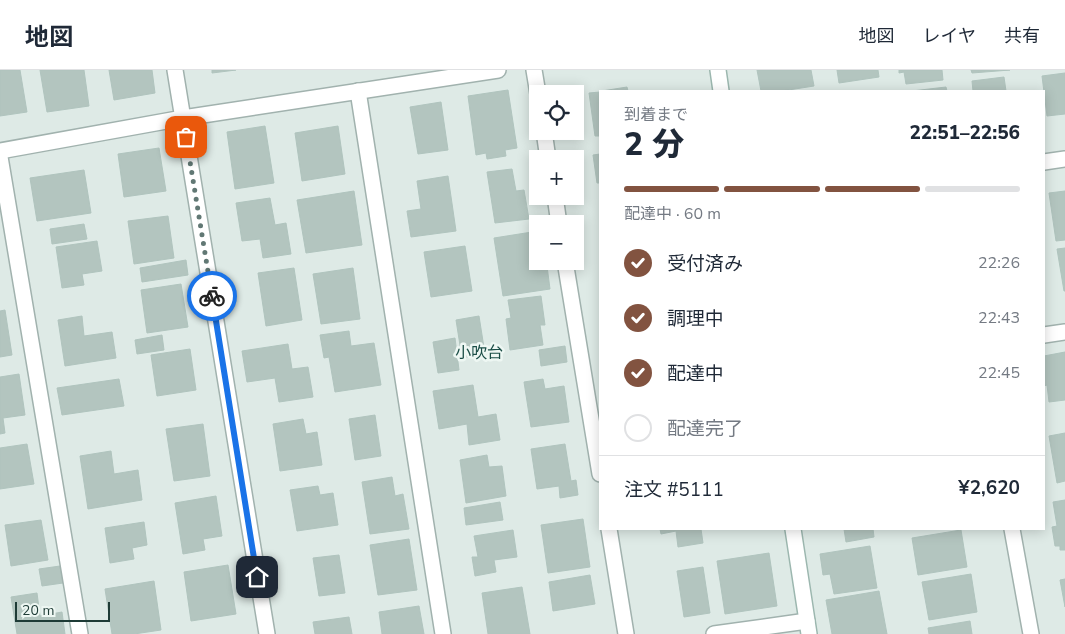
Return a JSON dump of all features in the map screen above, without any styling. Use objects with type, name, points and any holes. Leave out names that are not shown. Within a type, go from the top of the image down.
[{"type":"street","points":[[175,70],[267,634]]},
{"type":"street","points":[[0,151],[183,118],[498,70]]},
{"type":"street","points":[[534,70],[536,85]]},
{"type":"street","points":[[718,70],[722,90]]},
{"type":"street","points":[[358,92],[443,634]]},
{"type":"street","points":[[0,157],[80,634]]},
{"type":"street","points":[[1045,162],[1065,159]]},
{"type":"street","points":[[566,270],[599,468]]},
{"type":"street","points":[[1045,335],[1065,332]]},
{"type":"street","points":[[609,530],[626,634]]},
{"type":"street","points":[[714,634],[808,628],[793,530]]},
{"type":"street","points":[[1012,530],[1031,634]]},
{"type":"building","points":[[0,70],[20,70],[27,112],[0,116]]},
{"type":"building","points":[[40,70],[84,70],[89,106],[47,112]]},
{"type":"building","points":[[109,70],[152,70],[155,93],[114,100]]},
{"type":"building","points":[[212,70],[236,70],[212,73]]},
{"type":"building","points":[[757,70],[811,70],[814,86],[788,90],[761,90]]},
{"type":"building","points":[[837,70],[878,70],[879,77],[839,83]]},
{"type":"building","points":[[899,70],[942,70],[943,80],[906,84],[904,72],[899,73]]},
{"type":"building","points":[[971,70],[1010,70],[972,73]]},
{"type":"building","points":[[1065,73],[1065,114],[1047,116],[1042,76]]},
{"type":"building","points":[[1004,77],[1006,90],[973,90],[972,81]]},
{"type":"building","points":[[627,87],[628,90],[608,90]]},
{"type":"building","points":[[946,87],[947,90],[920,90]]},
{"type":"building","points":[[508,90],[517,148],[505,150],[506,156],[487,159],[486,153],[476,155],[468,96]]},
{"type":"building","points":[[599,92],[599,136],[595,136],[589,93]]},
{"type":"building","points":[[441,102],[448,150],[418,154],[410,107]]},
{"type":"building","points":[[265,126],[274,183],[235,189],[227,132]]},
{"type":"building","points":[[338,126],[345,174],[302,181],[295,133]]},
{"type":"building","points":[[159,148],[166,191],[124,197],[118,154]]},
{"type":"building","points":[[599,154],[599,183],[597,183],[593,155]]},
{"type":"building","points":[[512,169],[516,191],[524,190],[529,219],[495,223],[487,172]]},
{"type":"building","points":[[84,170],[91,213],[37,221],[30,178]]},
{"type":"building","points":[[448,176],[456,231],[411,237],[407,211],[421,209],[417,181]]},
{"type":"building","points":[[354,191],[362,245],[306,253],[297,200]]},
{"type":"building","points":[[1065,191],[1065,240],[1056,241],[1049,193]]},
{"type":"building","points":[[270,198],[275,225],[286,223],[291,254],[263,258],[260,239],[242,241],[236,203]]},
{"type":"building","points":[[168,216],[174,258],[134,264],[128,221]]},
{"type":"building","points":[[84,224],[87,239],[52,244],[50,229]]},
{"type":"building","points":[[529,232],[529,270],[548,270],[550,289],[503,296],[494,238]]},
{"type":"building","points":[[97,241],[102,271],[82,274],[84,285],[62,288],[56,247]]},
{"type":"building","points":[[465,246],[472,291],[431,297],[424,252]]},
{"type":"building","points":[[1065,248],[1065,291],[1064,291],[1057,249]]},
{"type":"building","points":[[186,260],[188,275],[142,282],[140,268]]},
{"type":"building","points":[[294,268],[302,320],[266,326],[258,273]]},
{"type":"building","points":[[353,268],[360,319],[321,324],[313,274]]},
{"type":"building","points":[[181,284],[188,327],[147,333],[141,290]]},
{"type":"building","points":[[541,296],[545,325],[540,325],[543,345],[510,350],[506,319],[511,318],[508,300]]},
{"type":"building","points":[[5,310],[12,355],[0,357],[0,311]]},
{"type":"building","points":[[82,316],[84,336],[112,332],[116,358],[65,366],[58,320]]},
{"type":"building","points":[[479,316],[485,354],[462,358],[456,320]]},
{"type":"building","points":[[349,331],[351,346],[374,343],[381,385],[335,392],[329,357],[324,358],[320,335]]},
{"type":"building","points":[[162,335],[164,350],[137,354],[135,340]]},
{"type":"building","points":[[455,338],[459,370],[438,373],[433,342]]},
{"type":"building","points":[[288,344],[292,369],[308,367],[313,397],[279,402],[275,378],[247,382],[242,351]]},
{"type":"building","points":[[565,346],[567,362],[541,366],[539,350]]},
{"type":"building","points":[[190,349],[196,390],[157,396],[151,355]]},
{"type":"building","points":[[1065,352],[1065,400],[1049,402],[1047,385],[1045,386],[1045,356]]},
{"type":"building","points":[[19,374],[25,415],[3,418],[5,433],[0,434],[0,377]]},
{"type":"building","points":[[119,379],[124,406],[62,415],[57,388]]},
{"type":"building","points":[[543,379],[545,389],[564,386],[569,422],[531,427],[524,382]]},
{"type":"building","points":[[473,385],[478,417],[496,414],[500,440],[469,445],[467,424],[439,429],[433,391]]},
{"type":"building","points":[[375,415],[381,456],[355,460],[349,419]]},
{"type":"building","points":[[303,419],[306,434],[317,432],[322,465],[280,471],[273,424]]},
{"type":"building","points":[[203,424],[210,476],[174,481],[166,429]]},
{"type":"building","points":[[1065,433],[1065,481],[1057,483],[1049,436]]},
{"type":"building","points":[[27,444],[34,484],[0,489],[0,448]]},
{"type":"building","points":[[565,444],[571,481],[576,480],[578,495],[560,498],[559,486],[537,489],[531,449]]},
{"type":"building","points":[[111,451],[114,474],[138,470],[142,500],[88,509],[80,456]]},
{"type":"building","points":[[487,455],[489,467],[502,466],[506,496],[466,503],[460,460]]},
{"type":"building","points":[[392,477],[395,496],[403,494],[409,529],[370,534],[362,482]]},
{"type":"building","points":[[318,486],[320,495],[333,493],[338,525],[297,531],[290,490]]},
{"type":"building","points":[[216,496],[222,536],[203,539],[205,550],[183,554],[175,503]]},
{"type":"building","points":[[1065,500],[1065,550],[1060,550],[1060,546],[1055,546],[1052,527],[1057,526],[1053,502]]},
{"type":"building","points":[[500,502],[503,520],[466,525],[464,508]]},
{"type":"building","points":[[583,519],[590,567],[548,573],[541,525]]},
{"type":"building","points":[[41,520],[48,560],[11,566],[5,525]]},
{"type":"building","points":[[144,522],[147,545],[132,548],[134,559],[110,563],[105,528]]},
{"type":"building","points":[[513,530],[517,557],[494,560],[496,572],[475,576],[472,557],[478,557],[474,536]]},
{"type":"building","points":[[660,530],[701,530],[703,543],[678,547],[676,531],[661,534]]},
{"type":"building","points":[[844,530],[873,530],[874,537],[846,542]]},
{"type":"building","points":[[961,530],[967,567],[918,575],[912,538]]},
{"type":"building","points":[[409,539],[417,590],[378,595],[370,545]]},
{"type":"building","points":[[870,546],[877,588],[834,594],[830,574],[823,575],[820,554]]},
{"type":"building","points":[[769,553],[777,606],[725,614],[717,561]]},
{"type":"building","points":[[339,555],[345,593],[319,596],[313,558]]},
{"type":"building","points":[[228,565],[236,614],[191,621],[184,572]]},
{"type":"building","points":[[60,566],[63,583],[42,586],[39,569]]},
{"type":"building","points":[[703,567],[710,613],[684,617],[677,571]]},
{"type":"building","points":[[971,574],[977,612],[929,620],[922,582]]},
{"type":"building","points":[[590,575],[595,604],[553,611],[549,582]]},
{"type":"building","points":[[1065,579],[1065,607],[1060,580]]},
{"type":"building","points":[[154,581],[161,630],[134,634],[112,634],[105,589]]},
{"type":"building","points":[[522,587],[530,634],[488,634],[482,593]]},
{"type":"building","points":[[879,591],[887,634],[832,634],[826,600]]},
{"type":"building","points":[[37,593],[40,616],[62,612],[65,634],[17,634],[11,597]]},
{"type":"building","points":[[419,606],[424,634],[382,634],[379,612]]},
{"type":"building","points":[[349,617],[352,634],[315,634],[313,622]]},
{"type":"building","points":[[970,621],[972,634],[929,634],[928,628]]},
{"type":"way so far","points":[[186,137],[212,296]]},
{"type":"district","name":"小吹台","points":[[479,353]]},
{"type":"route","points":[[212,296],[257,577]]}]
